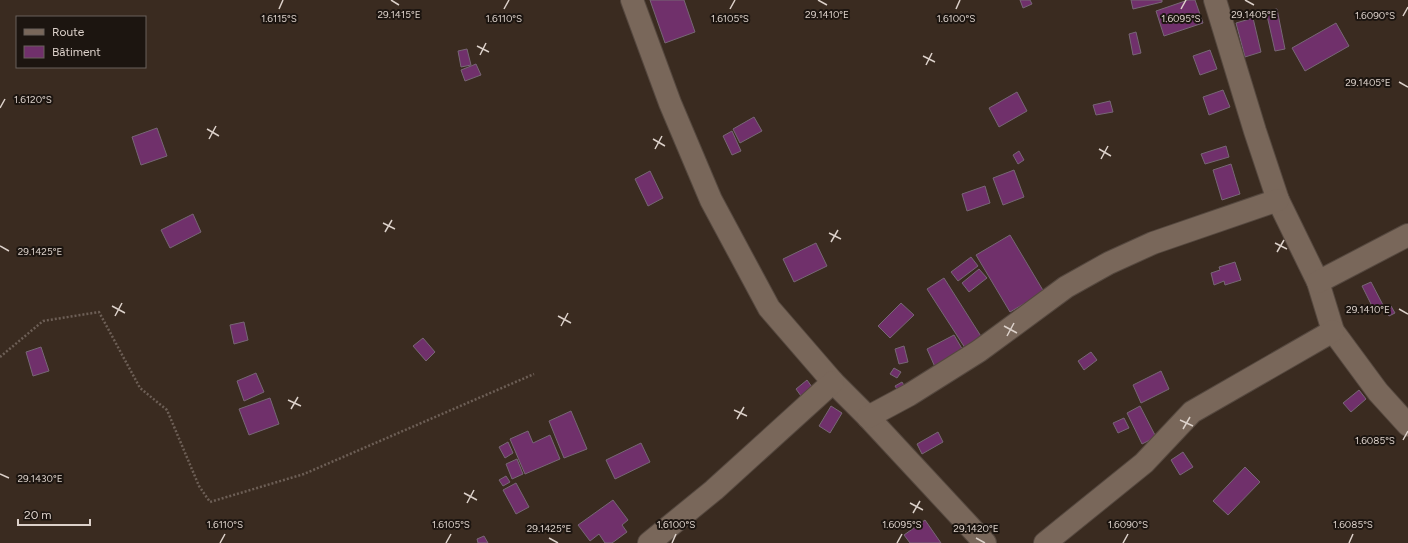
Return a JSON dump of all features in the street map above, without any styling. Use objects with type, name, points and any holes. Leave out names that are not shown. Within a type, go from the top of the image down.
[{"type":"street","points":[[632,0],[670,103],[711,200],[769,308],[833,382],[868,417],[985,543]]},
{"type":"street","points":[[1215,0],[1255,131],[1278,200],[1318,282],[1333,331],[1378,392],[1408,425]]},
{"type":"street","points":[[868,417],[909,395],[979,351],[1066,287],[1109,263],[1153,243],[1278,200]]},
{"type":"street","points":[[1318,282],[1408,235]]},
{"type":"street","points":[[1045,543],[1144,464],[1192,412],[1333,331]]},
{"type":"street","points":[[649,543],[714,490],[833,382]]},
{"type":"path","points":[[0,357],[43,321],[99,312],[140,388],[167,410],[199,486],[210,502],[304,474],[534,374]]},
{"type":"building","points":[[650,0],[684,0],[695,32],[665,43]]},
{"type":"building","points":[[1020,0],[1030,0],[1032,4],[1023,8]]},
{"type":"building","points":[[1131,0],[1162,0],[1162,2],[1133,9]]},
{"type":"building","points":[[1188,0],[1195,0],[1203,23],[1164,36],[1156,11]]},
{"type":"building","points":[[1277,9],[1285,49],[1275,51],[1266,11]]},
{"type":"building","points":[[1253,18],[1261,52],[1245,57],[1236,23]]},
{"type":"building","points":[[1336,23],[1349,46],[1305,71],[1292,48]]},
{"type":"building","points":[[1136,32],[1141,53],[1133,55],[1129,34]]},
{"type":"building","points":[[467,49],[471,65],[461,67],[458,51]]},
{"type":"building","points":[[1210,50],[1217,69],[1200,75],[1193,56]]},
{"type":"building","points":[[476,64],[481,75],[465,81],[461,70]]},
{"type":"building","points":[[1223,90],[1230,107],[1209,115],[1203,97]]},
{"type":"building","points":[[1017,92],[1027,111],[999,127],[989,108]]},
{"type":"building","points":[[1110,101],[1113,112],[1096,115],[1093,105]]},
{"type":"building","points":[[754,117],[762,131],[740,143],[733,129]]},
{"type":"building","points":[[157,128],[167,156],[141,165],[132,137]]},
{"type":"building","points":[[732,131],[741,151],[732,155],[723,136]]},
{"type":"building","points":[[1226,146],[1229,157],[1205,164],[1201,154]]},
{"type":"building","points":[[1019,151],[1024,160],[1018,164],[1013,155]]},
{"type":"building","points":[[1231,164],[1240,194],[1222,200],[1213,170]]},
{"type":"building","points":[[1014,170],[1024,197],[1003,205],[993,178]]},
{"type":"building","points":[[650,171],[663,198],[648,206],[635,179]]},
{"type":"building","points":[[985,186],[990,203],[967,211],[962,194]]},
{"type":"building","points":[[193,214],[201,232],[170,248],[161,230]]},
{"type":"building","points":[[1010,235],[1044,292],[1010,312],[976,255]]},
{"type":"building","points":[[816,243],[827,266],[794,282],[783,259]]},
{"type":"building","points":[[971,257],[978,266],[958,281],[951,272]]},
{"type":"building","points":[[1235,262],[1241,280],[1225,285],[1224,281],[1214,285],[1211,273],[1220,270],[1219,267]]},
{"type":"building","points":[[979,269],[987,278],[969,292],[962,283]]},
{"type":"building","points":[[944,278],[984,341],[967,351],[927,289]]},
{"type":"building","points":[[1371,282],[1383,305],[1374,310],[1362,286]]},
{"type":"building","points":[[901,303],[914,315],[890,338],[878,326]]},
{"type":"building","points":[[1391,306],[1395,313],[1389,316],[1385,309]]},
{"type":"building","points":[[244,322],[248,340],[234,344],[230,325]]},
{"type":"building","points":[[954,335],[964,352],[935,367],[927,349]]},
{"type":"building","points":[[423,338],[435,352],[426,361],[413,346]]},
{"type":"building","points":[[904,346],[908,362],[899,364],[895,349]]},
{"type":"building","points":[[41,347],[49,371],[33,376],[26,352]]},
{"type":"building","points":[[1091,352],[1097,360],[1084,370],[1078,361]]},
{"type":"building","points":[[894,368],[901,372],[897,378],[890,374]]},
{"type":"building","points":[[1161,371],[1169,389],[1141,403],[1133,385]]},
{"type":"building","points":[[256,373],[264,392],[244,401],[237,381]]},
{"type":"building","points":[[807,380],[812,387],[801,396],[796,389]]},
{"type":"building","points":[[902,382],[905,387],[898,391],[895,386]]},
{"type":"building","points":[[1359,390],[1366,399],[1351,412],[1343,403]]},
{"type":"building","points":[[270,398],[279,424],[249,435],[239,409]]},
{"type":"building","points":[[831,406],[842,413],[830,433],[819,426]]},
{"type":"building","points":[[1140,406],[1156,437],[1142,444],[1127,413]]},
{"type":"building","points":[[571,411],[587,449],[564,458],[549,421]]},
{"type":"building","points":[[1124,418],[1129,428],[1118,433],[1113,423]]},
{"type":"building","points":[[528,431],[533,443],[550,435],[560,459],[525,474],[510,439]]},
{"type":"building","points":[[938,432],[943,442],[922,454],[917,444]]},
{"type":"building","points":[[508,442],[513,453],[505,458],[499,447]]},
{"type":"building","points":[[641,443],[650,462],[615,479],[606,460]]},
{"type":"building","points":[[1183,452],[1193,467],[1180,475],[1171,460]]},
{"type":"building","points":[[517,459],[523,474],[512,479],[506,464]]},
{"type":"building","points":[[1245,467],[1260,482],[1228,515],[1213,501]]},
{"type":"building","points":[[506,476],[510,482],[503,486],[499,480]]},
{"type":"building","points":[[516,483],[529,507],[516,514],[503,490]]},
{"type":"building","points":[[613,500],[628,520],[622,525],[627,532],[612,543],[605,543],[599,534],[590,541],[578,525]]},
{"type":"building","points":[[925,520],[941,543],[910,543],[904,535]]},
{"type":"building","points":[[484,536],[488,543],[478,543],[477,539]]}]
